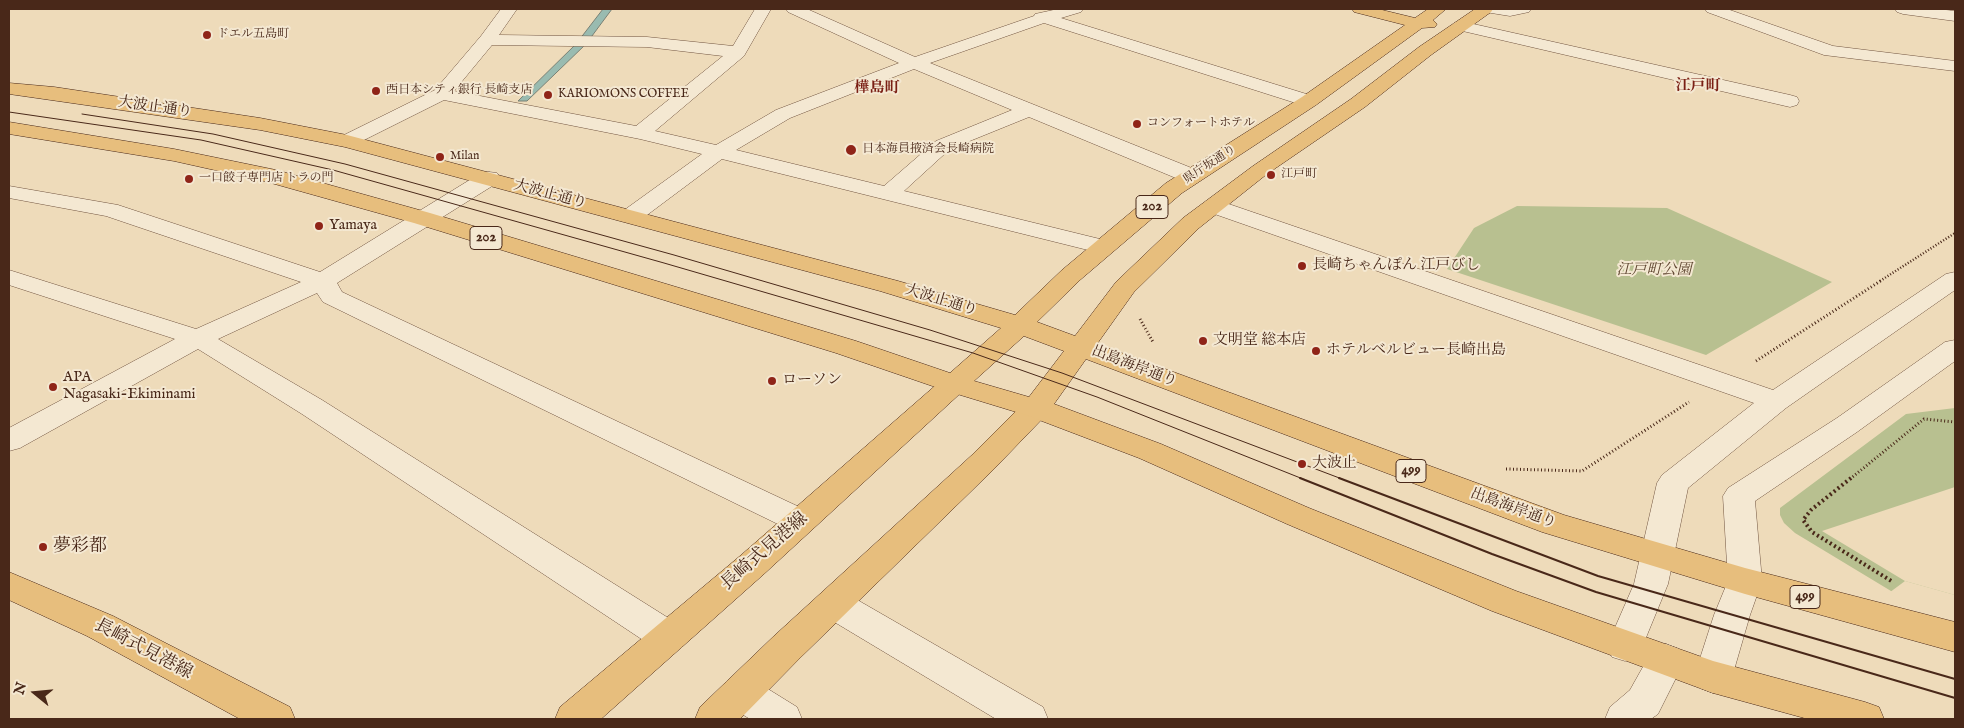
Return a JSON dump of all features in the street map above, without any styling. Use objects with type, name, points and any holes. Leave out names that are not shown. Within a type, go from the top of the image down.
[{"type":"main road","points":[[1360,9],[1430,13],[1460,26]]},
{"type":"main road","points":[[1460,26],[1485,9]]},
{"type":"main road","points":[[1430,13],[1460,26]]},
{"type":"main road","name":"県庁坂通り","points":[[954,384],[1020,325],[1071,275],[1191,176],[1315,97],[1430,13]]},
{"type":"main road","name":"202","points":[[9,128],[174,155],[249,171],[422,218],[846,347],[954,384],[1036,408],[1125,286],[1191,223],[1260,170],[1358,103],[1460,26]]},
{"type":"main road","name":"大波止通り","points":[[9,88],[191,113],[347,141],[890,286],[1020,325],[1082,347]]},
{"type":"main road","name":"出島海岸通り","points":[[1082,347],[1554,524],[1745,581],[1955,637]]},
{"type":"main road","name":"長崎式見港線","points":[[574,719],[800,522],[954,384]]},
{"type":"main road","points":[[714,719],[983,462],[1036,408],[1150,452],[1504,601],[1714,677],[1761,688],[1865,719]]},
{"type":"main road","name":"長崎式見港線","points":[[9,585],[100,626],[276,719]]},
{"type":"street","points":[[347,141],[442,94],[487,40],[509,9]]},
{"type":"street","points":[[640,133],[738,52],[763,9]]},
{"type":"street","points":[[794,9],[914,63],[1191,176]]},
{"type":"street","points":[[1019,9],[1043,18],[1315,97]]},
{"type":"street","points":[[631,216],[719,152],[783,114],[914,63],[1071,9],[1315,97]]},
{"type":"street","points":[[1490,9],[1510,11],[1523,9]]},
{"type":"street","points":[[1713,9],[1830,51],[1955,66]]},
{"type":"street","points":[[1902,9],[1951,16]]},
{"type":"street","points":[[1460,26],[1790,101]]},
{"type":"street","points":[[487,40],[647,42],[738,52]]},
{"type":"street","points":[[442,94],[640,133],[1104,247]]},
{"type":"street","points":[[888,194],[943,145],[1029,110]]},
{"type":"street","points":[[9,441],[198,338],[323,281],[489,178]]},
{"type":"street","points":[[9,192],[110,210],[323,281],[332,297],[800,522]]},
{"type":"street","points":[[1214,206],[1776,400]]},
{"type":"street","points":[[9,277],[198,338],[320,412],[668,637]]},
{"type":"street","points":[[1625,646],[1651,584],[1673,483],[1776,400],[1955,279]]},
{"type":"street","points":[[1714,677],[1732,615],[1745,581],[1739,496],[1847,425],[1955,348]]},
{"type":"street","points":[[834,604],[1029,719]]},
{"type":"street","points":[[1624,719],[1644,702],[1666,660]]},
{"type":"street","points":[[741,693],[783,719]]},
{"type":"path","points":[[1898,585],[1812,532],[1803,520],[1811,510],[1924,419],[1955,422]]},
{"type":"green space","name":"江戸町公園","points":[[1517,206],[1667,208],[1832,282],[1706,355],[1447,269],[1474,228]]},
{"type":"green space","points":[[1955,408],[1955,487],[1822,531],[1905,581],[1955,595],[1955,609],[1891,591],[1795,533],[1784,523],[1780,515],[1780,508],[1906,414]]},
{"type":"water","points":[[603,9],[612,9],[586,44],[527,101],[518,101],[576,44]]},
{"type":"pier","points":[[1905,581],[1955,595],[1955,719],[1720,719]]},
{"type":"tram line","points":[[9,112],[201,140],[333,170],[664,263],[973,353],[1097,397],[1303,479]]},
{"type":"tram line","points":[[82,114],[213,134],[345,164],[674,255],[930,330],[1062,373],[1342,479]]},
{"type":"tram line","points":[[1300,478],[1492,554],[1596,592],[1955,698]]},
{"type":"tram line","points":[[1339,478],[1598,576],[1955,679]]},
{"type":"place","name":"ドエル五島町","points":[[207,35]]},
{"type":"place","name":"西日本シティ銀行 長崎支店","points":[[376,91]]},
{"type":"place","name":"KARIOMONS COFFEE","points":[[548,95]]},
{"type":"place","name":"コンフォートホテル","points":[[1137,124]]},
{"type":"place","name":"日本海員掖済会長崎病院","points":[[851,150]]},
{"type":"place","name":"Milan","points":[[440,157]]},
{"type":"place","name":"江戸町","points":[[1271,175]]},
{"type":"place","name":"一口餃子専門店 トラの門","points":[[189,179]]},
{"type":"place","name":"Yamaya","points":[[319,226]]},
{"type":"place","name":"長崎ちゃんぽん 江戸びし","points":[[1302,266]]},
{"type":"place","name":"文明堂 総本店","points":[[1203,341]]},
{"type":"place","name":"ホテルベルビュー長崎出島","points":[[1316,351]]},
{"type":"place","name":"ローソン","points":[[772,381]]},
{"type":"place","name":"APA Nagasaki-Ekiminami","points":[[53,387]]},
{"type":"place","name":"大波止","points":[[1302,464]]},
{"type":"place","name":"夢彩都","points":[[43,547]]},
{"type":"district","name":"江戸町","points":[[1698,87]]},
{"type":"district","name":"樺島町","points":[[877,89]]}]
